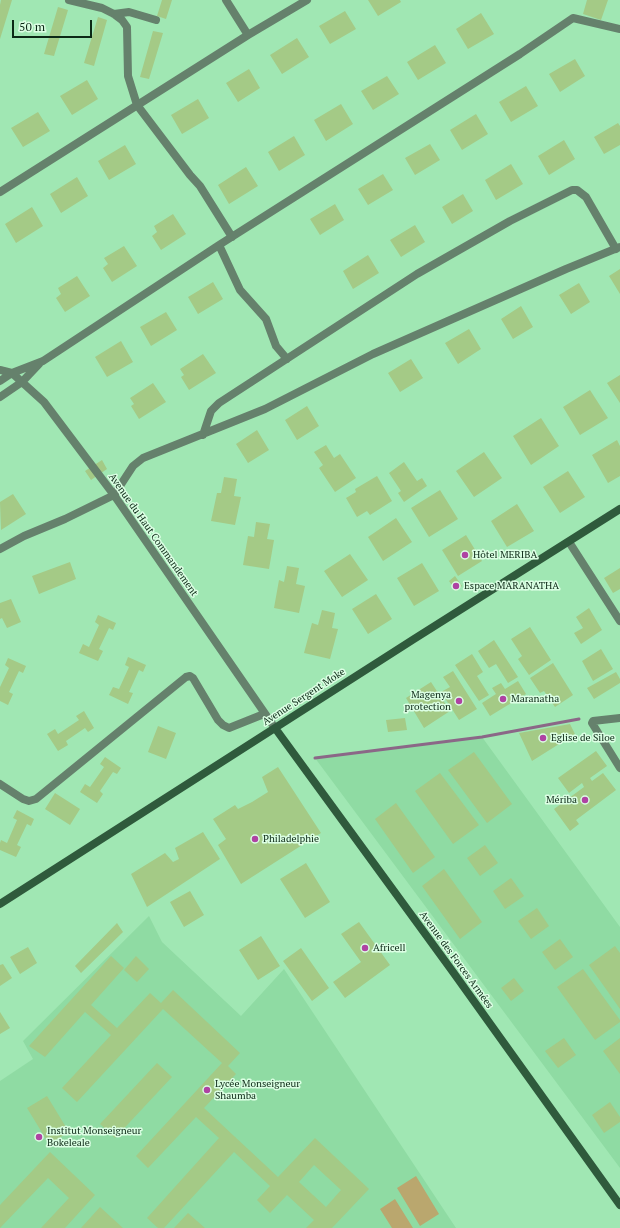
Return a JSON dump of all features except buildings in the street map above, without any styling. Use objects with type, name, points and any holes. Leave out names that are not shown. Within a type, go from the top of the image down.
[{"type":"main road","name":"Avenue Sergent Moke","points":[[0,904],[620,509]]},
{"type":"main road","name":"Avenue des Forces Armées","points":[[275,728],[458,978],[620,1205]]},
{"type":"street","points":[[68,0],[102,8],[122,20],[126,27],[128,76],[137,105],[200,186],[232,237]]},
{"type":"street","points":[[226,0],[248,35]]},
{"type":"street","points":[[0,192],[248,35],[307,0]]},
{"type":"street","points":[[114,14],[129,12],[156,20]]},
{"type":"street","points":[[0,381],[12,373],[43,360],[219,245],[520,54],[573,18],[620,29]]},
{"type":"street","points":[[0,549],[24,536],[65,519],[114,495],[133,466],[143,458],[203,434],[265,409],[373,354],[566,269],[618,248],[586,197],[577,190],[572,190],[510,221],[417,274],[287,359],[215,407],[211,411],[203,434]]},
{"type":"street","points":[[219,245],[240,290],[266,319],[276,346],[287,359]]},
{"type":"street","points":[[0,397],[22,382],[43,360]]},
{"type":"street","name":"Avenue du Haut Commandement","points":[[0,370],[12,373],[44,402],[114,495],[275,728]]},
{"type":"street","points":[[569,542],[620,621]]},
{"type":"street","points":[[0,784],[23,799],[36,799],[186,677],[190,676],[193,678],[218,720],[229,728],[264,714]]},
{"type":"street","points":[[620,718],[593,721],[592,723],[620,768]]},
{"type":"shaded area","points":[[482,737],[620,927],[620,1168],[315,758]]},
{"type":"shaded area","name":"Lycée Monseigneur Shaumba","points":[[149,916],[162,942],[241,1016],[284,969],[456,1228],[0,1228],[0,1081],[33,1059],[23,1041]]},
{"type":"shaded area","points":[[416,1176],[439,1214],[420,1226],[397,1188]]},
{"type":"shaded area","points":[[395,1199],[413,1228],[392,1228],[380,1209]]},
{"type":"waterway","points":[[315,758],[482,737],[579,719]]},
{"type":"place","name":"Hôtel MERIBA","points":[[465,555]]},
{"type":"place","name":"Espace MARANATHA","points":[[456,586]]},
{"type":"place","name":"Maranatha","points":[[503,699]]},
{"type":"place","name":"Magenya protection","points":[[459,701]]},
{"type":"place","name":"Eglise de Siloe","points":[[543,738]]},
{"type":"place","name":"Mériba","points":[[585,800]]},
{"type":"place","name":"Philadelphie","points":[[255,839]]},
{"type":"place","name":"Africell","points":[[365,948]]},
{"type":"place","name":"Lycée Monseigneur Shaumba","points":[[207,1090]]},
{"type":"place","name":"Institut Monseigneur Bokeleale","points":[[39,1137]]}]
